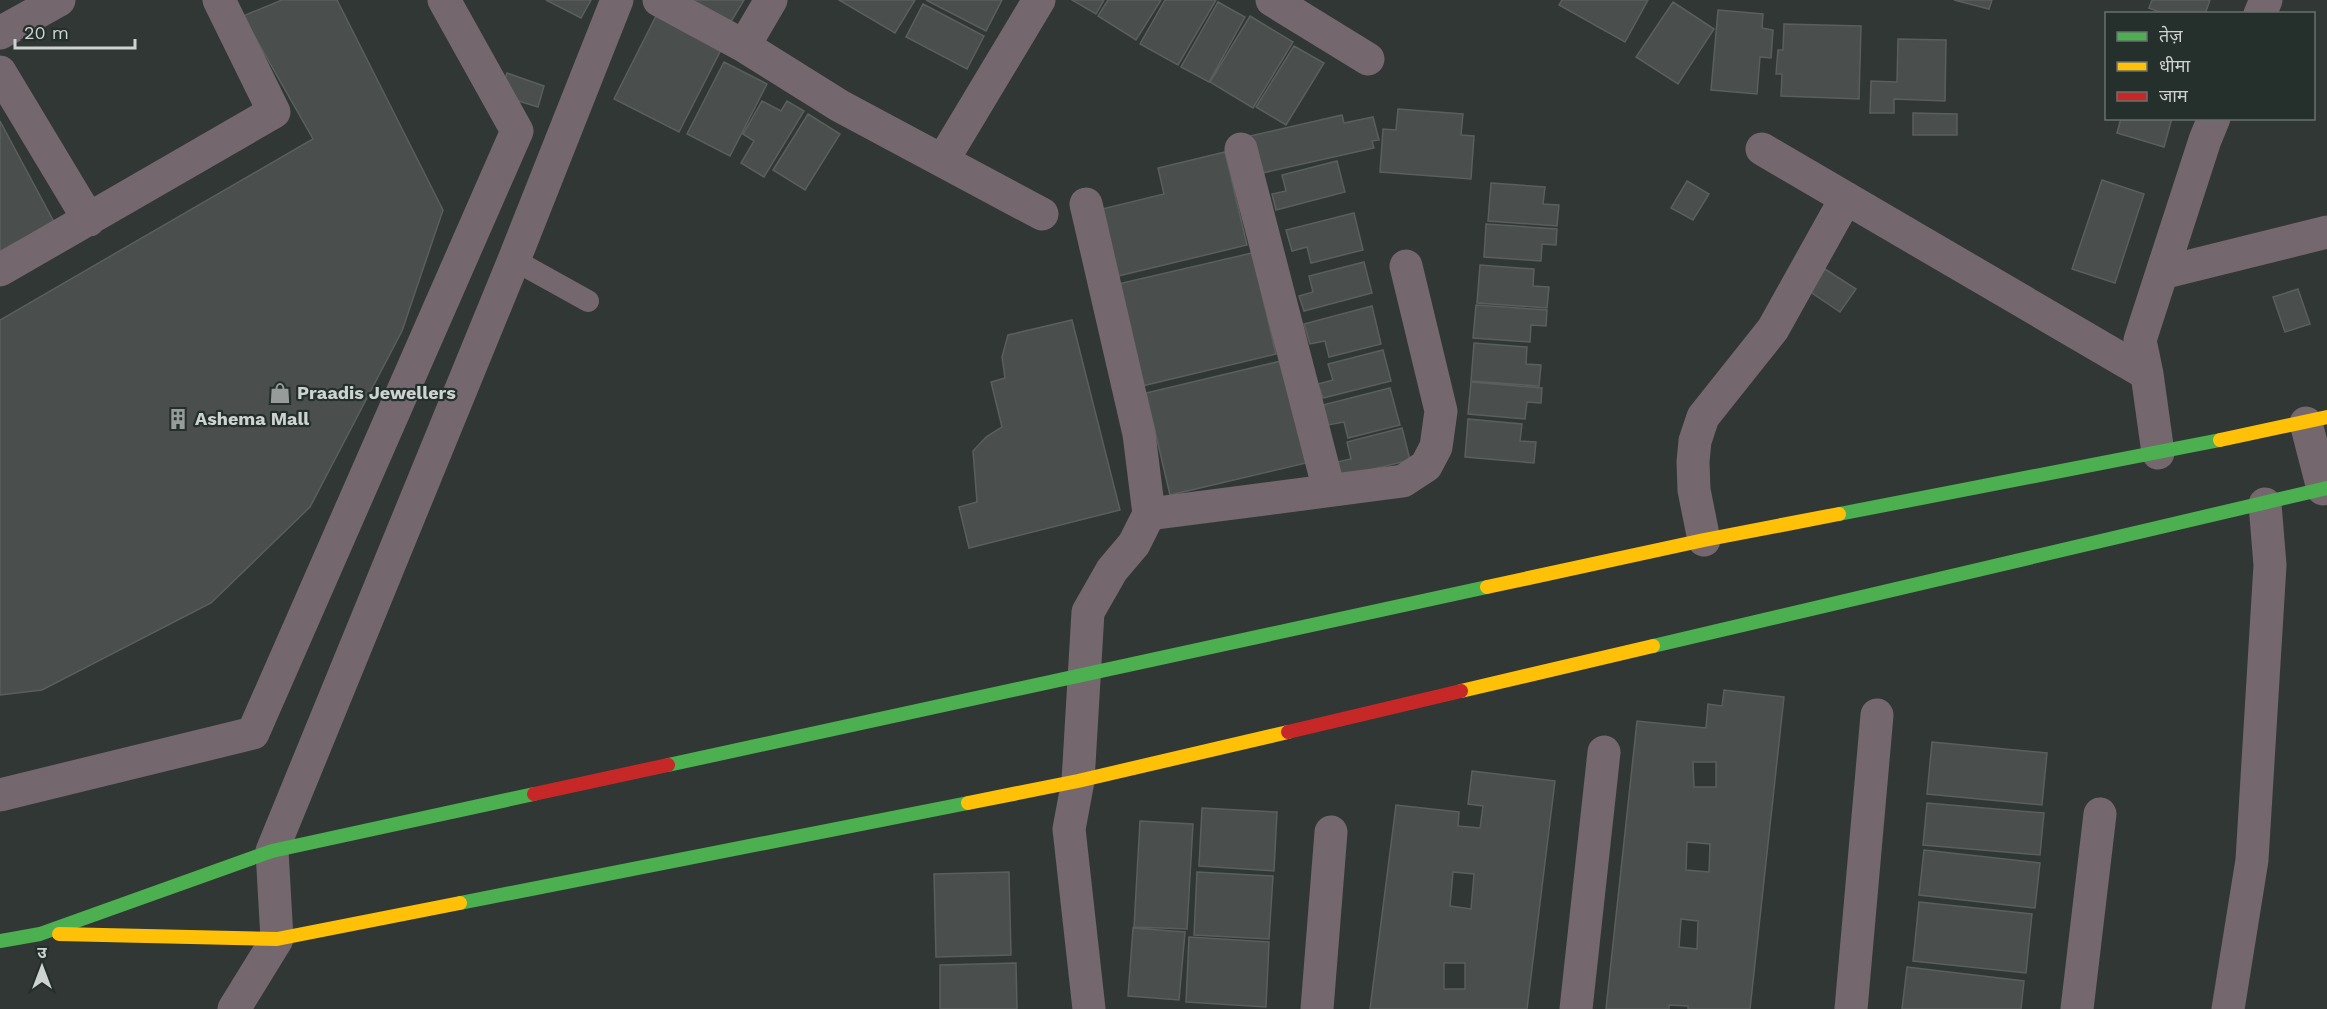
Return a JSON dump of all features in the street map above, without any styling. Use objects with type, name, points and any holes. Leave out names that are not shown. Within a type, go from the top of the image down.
[{"type":"street","points":[[14,17],[59,0]]},
{"type":"street","points":[[0,270],[274,112],[219,0]]},
{"type":"street","points":[[0,795],[253,734],[517,130],[444,0]]},
{"type":"street","points":[[234,1009],[277,939],[272,851],[514,260],[617,0]]},
{"type":"street","points":[[659,0],[744,46],[840,106],[1042,214]]},
{"type":"street","points":[[744,46],[771,0]]},
{"type":"street","points":[[943,160],[1039,0]]},
{"type":"street","points":[[1272,0],[1368,59]]},
{"type":"street","points":[[0,72],[89,220]]},
{"type":"street","points":[[2158,453],[2140,340],[2213,120]]},
{"type":"street","points":[[1241,149],[1329,490]]},
{"type":"street","points":[[1762,149],[2147,374]]},
{"type":"street","points":[[1704,540],[1694,490],[1693,462],[1695,441],[1703,417],[1773,329],[1846,198]]},
{"type":"street","points":[[1086,204],[1138,434],[1149,514],[1134,544],[1112,570],[1088,612],[1078,781],[1069,829],[1089,1009]]},
{"type":"street","points":[[2162,273],[2327,232]]},
{"type":"street","points":[[1149,514],[1403,481],[1426,466],[1436,447],[1441,411],[1406,266]]},
{"type":"street","points":[[0,941],[40,934],[272,851],[1704,540],[2158,453],[2317,420],[2325,489],[1078,781],[277,939],[40,934]]},
{"type":"street","points":[[2228,1009],[2252,860],[2270,565],[2265,504]]},
{"type":"street","points":[[1851,1009],[1877,715]]},
{"type":"street","points":[[1576,1009],[1605,752]]},
{"type":"street","points":[[2077,1009],[2100,814]]},
{"type":"street","points":[[1317,1009],[1331,832]]},
{"type":"lane","points":[[514,260],[588,301]]},
{"type":"building","name":"Ashema Mall","points":[[282,0],[337,0],[443,210],[402,331],[310,507],[211,603],[42,690],[0,695],[0,320],[313,139],[243,16]]},
{"type":"building","points":[[546,0],[591,0],[581,18]]},
{"type":"building","points":[[676,0],[744,0],[726,30]]},
{"type":"building","points":[[839,0],[915,0],[895,33]]},
{"type":"building","points":[[926,0],[1002,0],[986,31]]},
{"type":"building","points":[[1072,0],[1104,0],[1096,14]]},
{"type":"building","points":[[1108,0],[1161,0],[1136,40],[1098,16]]},
{"type":"building","points":[[1165,0],[1216,0],[1178,65],[1140,44]]},
{"type":"building","points":[[1562,0],[1648,0],[1625,42],[1559,5]]},
{"type":"building","points":[[1954,0],[1992,0],[1989,9]]},
{"type":"building","points":[[2152,0],[2210,0],[2206,12],[2160,12],[2149,8]]},
{"type":"building","points":[[1218,2],[1245,17],[1209,82],[1181,67]]},
{"type":"building","points":[[1673,2],[1714,29],[1678,84],[1636,57]]},
{"type":"building","points":[[923,4],[984,36],[967,69],[906,37]]},
{"type":"building","points":[[1718,10],[1763,14],[1762,28],[1773,30],[1771,58],[1760,57],[1757,94],[1711,90]]},
{"type":"building","points":[[658,12],[724,44],[679,132],[614,99]]},
{"type":"building","points":[[1250,16],[1293,42],[1253,108],[1210,82]]},
{"type":"building","points":[[1784,24],[1861,26],[1859,99],[1781,96],[1782,74],[1776,74],[1778,50],[1783,50]]},
{"type":"building","points":[[1898,39],[1946,40],[1945,101],[1894,99],[1894,113],[1870,113],[1871,81],[1897,82]]},
{"type":"building","points":[[1294,46],[1324,63],[1286,125],[1256,107]]},
{"type":"building","points":[[724,62],[767,84],[730,156],[687,134]]},
{"type":"building","points":[[507,73],[544,86],[538,107],[499,95]]},
{"type":"building","points":[[762,101],[781,111],[787,101],[804,111],[764,177],[741,163],[754,141],[743,134]]},
{"type":"building","points":[[1398,109],[1463,114],[1461,135],[1474,136],[1471,179],[1380,172],[1383,129],[1396,130]]},
{"type":"building","points":[[1913,113],[1957,114],[1957,135],[1913,135]]},
{"type":"building","points":[[808,114],[840,134],[805,190],[773,170]]},
{"type":"building","points":[[1342,115],[1344,123],[1373,117],[1379,140],[1372,141],[1374,148],[1258,174],[1250,136]]},
{"type":"building","points":[[2120,120],[2171,120],[2164,147],[2117,133]]},
{"type":"building","points":[[0,121],[54,222],[0,251]]},
{"type":"building","points":[[1225,152],[1247,245],[1114,277],[1098,210],[1164,194],[1158,168]]},
{"type":"building","points":[[1337,161],[1345,192],[1276,210],[1272,194],[1286,191],[1282,175]]},
{"type":"building","points":[[2102,180],[2144,194],[2115,283],[2072,269]]},
{"type":"building","points":[[1687,181],[1709,194],[1693,220],[1671,208]]},
{"type":"building","points":[[1491,183],[1545,187],[1543,204],[1559,205],[1557,226],[1488,221]]},
{"type":"building","points":[[1354,213],[1363,250],[1311,263],[1307,247],[1292,251],[1286,230]]},
{"type":"building","points":[[1486,224],[1557,229],[1556,245],[1542,244],[1541,261],[1484,257]]},
{"type":"building","points":[[1252,253],[1276,354],[1142,386],[1118,284]]},
{"type":"building","points":[[1364,262],[1372,293],[1304,311],[1299,296],[1313,292],[1309,276]]},
{"type":"building","points":[[1480,265],[1534,269],[1533,286],[1549,287],[1547,308],[1477,303]]},
{"type":"building","points":[[1825,269],[1856,289],[1840,312],[1809,291]]},
{"type":"building","points":[[2298,289],[2310,324],[2285,332],[2273,297]]},
{"type":"building","points":[[1476,305],[1547,310],[1546,326],[1531,325],[1530,342],[1473,338]]},
{"type":"building","points":[[1372,306],[1381,344],[1329,357],[1325,341],[1310,344],[1304,324]]},
{"type":"building","points":[[1072,320],[1120,510],[969,548],[959,507],[977,502],[973,451],[986,437],[1002,427],[991,382],[1005,378],[1002,357],[1008,335]]},
{"type":"building","points":[[1474,343],[1527,347],[1526,364],[1541,365],[1539,386],[1471,381]]},
{"type":"building","points":[[1383,350],[1391,381],[1323,398],[1318,384],[1333,380],[1328,364]]},
{"type":"building","points":[[1281,361],[1306,463],[1170,495],[1146,393]]},
{"type":"building","points":[[1471,382],[1542,388],[1541,403],[1527,402],[1525,419],[1468,414]]},
{"type":"building","points":[[1390,388],[1400,425],[1348,438],[1344,422],[1328,425],[1323,405]]},
{"type":"building","points":[[1468,419],[1522,424],[1520,441],[1536,442],[1534,463],[1465,457]]},
{"type":"building","points":[[1402,428],[1410,460],[1341,477],[1337,462],[1351,459],[1347,442]]},
{"type":"building","points":[[1724,690],[1784,697],[1750,1009],[1688,1009],[1688,1006],[1669,1005],[1669,1009],[1606,1009],[1637,721],[1706,728],[1708,704],[1722,706]],"holes":[[[1693,762],[1716,762],[1716,787],[1694,787]],[[1687,842],[1710,844],[1709,872],[1686,870]],[[1681,919],[1698,921],[1697,949],[1679,947]]]},
{"type":"building","points":[[1932,742],[2047,753],[2042,805],[1927,794]]},
{"type":"building","points":[[1472,771],[1555,781],[1527,1009],[1370,1009],[1396,805],[1459,812],[1458,826],[1480,828],[1483,806],[1468,804]],"holes":[[[1453,872],[1474,874],[1471,909],[1450,906]],[[1444,963],[1465,963],[1465,989],[1444,989]]]},
{"type":"building","points":[[1927,803],[2044,813],[2040,855],[1923,845]]},
{"type":"building","points":[[1202,808],[1277,812],[1274,871],[1199,866]]},
{"type":"building","points":[[1140,821],[1193,824],[1187,929],[1134,927]]},
{"type":"building","points":[[1924,850],[2040,863],[2035,908],[1919,895]]},
{"type":"building","points":[[1009,872],[1011,955],[936,957],[934,874]]},
{"type":"building","points":[[1197,872],[1273,876],[1269,939],[1194,935]]},
{"type":"building","points":[[1919,902],[2032,914],[2026,973],[1913,961]]},
{"type":"building","points":[[1133,928],[1185,932],[1179,1000],[1128,996]]},
{"type":"building","points":[[1189,937],[1269,942],[1266,1007],[1186,1002]]},
{"type":"building","points":[[1016,963],[1017,1009],[940,1009],[940,965]]},
{"type":"building","points":[[1907,967],[2024,981],[2021,1009],[1902,1009]]},
{"type":"traffic: fast","points":[[1839,514],[2220,440]]},
{"type":"traffic: fast","points":[[1653,646],[2327,488]]},
{"type":"traffic: fast","points":[[668,765],[1487,587]]},
{"type":"traffic: fast","points":[[0,941],[40,934],[272,851],[534,794]]},
{"type":"traffic: fast","points":[[460,903],[968,803]]},
{"type":"traffic: slow","points":[[2220,440],[2327,417]]},
{"type":"traffic: slow","points":[[1487,587],[1704,540],[1839,514]]},
{"type":"traffic: slow","points":[[1461,691],[1653,646]]},
{"type":"traffic: slow","points":[[968,803],[1078,781],[1288,732]]},
{"type":"traffic: slow","points":[[59,934],[277,939],[460,903]]},
{"type":"traffic: jam","points":[[1288,732],[1461,691]]},
{"type":"traffic: jam","points":[[534,794],[668,765]]},
{"type":"place","name":"Praadis Jewellers","points":[[280,393]]},
{"type":"place","name":"Ashema Mall","points":[[178,419]]}]
